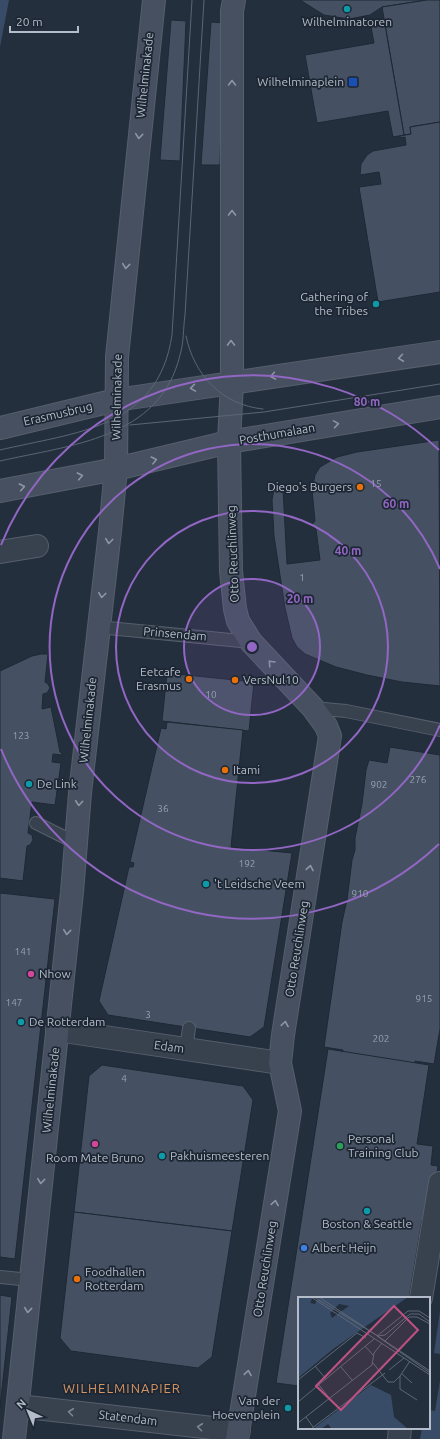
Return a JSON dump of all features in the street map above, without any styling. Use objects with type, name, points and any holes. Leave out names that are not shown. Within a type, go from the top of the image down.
[{"type":"street","name":"Wilhelminakade","points":[[14,1439],[98,627],[116,469],[117,357],[154,0]]},
{"type":"street","points":[[229,442],[232,382],[232,11],[234,0]]},
{"type":"street","points":[[116,400],[440,352]]},
{"type":"street","name":"Erasmusbrug","points":[[0,428],[116,400]]},
{"type":"street","name":"Posthumalaan","points":[[116,469],[229,442],[440,407]]},
{"type":"street","name":"Otto Reuchlinweg","points":[[229,442],[232,593],[238,621],[252,642],[313,708],[326,726],[330,736],[284,1027],[280,1063],[290,1111],[238,1435]]},
{"type":"street","points":[[0,491],[116,469]]},
{"type":"street","points":[[0,552],[37,546]]},
{"type":"street","name":"Edam","points":[[57,1030],[280,1063]]},
{"type":"street","points":[[421,1297],[440,1183]]},
{"type":"street","name":"Statendam","points":[[18,1406],[238,1435]]},
{"type":"street","points":[[399,1439],[400,1429]]},
{"type":"lane","name":"Prinsendam","points":[[98,627],[252,642]]},
{"type":"lane","points":[[313,708],[346,711],[440,730]]},
{"type":"lane","points":[[36,823],[76,843]]},
{"type":"lane","points":[[186,1049],[189,1028]]},
{"type":"lane","points":[[0,1277],[31,1280]]},
{"type":"water","points":[[0,0],[9,0],[0,47]]},
{"type":"water","points":[[440,1311],[440,1354],[434,1353]]},
{"type":"water","points":[[440,1381],[440,1439],[420,1439],[422,1429],[430,1429],[430,1410],[435,1411]]},
{"type":"building","name":"Wilhelminatoren","points":[[300,0],[427,0],[382,7],[370,15],[349,19],[324,15]]},
{"type":"building","points":[[427,0],[440,0],[440,122],[410,127],[411,134],[404,135],[382,7]]},
{"type":"building","points":[[171,20],[186,21],[180,161],[160,160]]},
{"type":"building","points":[[211,22],[223,23],[220,165],[201,165]]},
{"type":"building","points":[[385,25],[404,135],[393,137],[388,111],[317,123],[305,55],[374,43],[371,27]]},
{"type":"building","points":[[440,122],[440,292],[378,302],[359,187],[381,184],[379,172],[360,175],[361,164],[367,155],[373,151],[406,145],[405,137],[400,138],[400,136],[411,134],[410,127]]},
{"type":"building","points":[[439,440],[440,686],[402,682],[367,675],[336,667],[305,654],[297,647],[292,638],[285,608],[274,536],[272,500],[274,489],[283,488],[287,564],[320,560],[316,529],[311,526],[315,521],[312,490],[315,475],[320,467],[337,457],[357,452]]},
{"type":"building","name":"De Link","points":[[48,654],[45,682],[50,688],[47,693],[43,694],[42,709],[51,707],[60,752],[62,753],[62,755],[53,754],[52,762],[61,763],[55,805],[32,802],[28,833],[32,835],[33,840],[30,845],[27,846],[23,881],[0,878],[0,671],[32,656]]},
{"type":"building","points":[[167,673],[254,682],[249,731],[162,721]]},
{"type":"building","name":"'t Leidsche Veem","points":[[167,722],[243,730],[231,847],[292,853],[264,1027],[250,1037],[108,1015],[99,1001],[129,867],[133,867],[134,863],[130,862],[161,728],[166,729]]},
{"type":"building","points":[[390,747],[440,755],[440,1029],[434,1064],[415,1061],[413,1078],[340,1067],[343,1050],[324,1047],[366,770],[369,760],[387,763]]},
{"type":"building","name":"De Rotterdam","points":[[0,893],[55,899],[15,1259],[0,1257]]},
{"type":"building","name":"Boston & Seattle","points":[[328,1049],[429,1065],[417,1144],[433,1146],[431,1165],[438,1166],[429,1221],[422,1220],[409,1297],[298,1297],[298,1386],[276,1383]]},
{"type":"building","name":"Pakhuismeesteren","points":[[102,1065],[243,1086],[253,1100],[232,1231],[74,1212],[89,1076]]},
{"type":"building","points":[[74,1212],[232,1231],[212,1357],[198,1368],[71,1351],[60,1338]]},
{"type":"building","points":[[0,1295],[12,1297],[0,1407]]},
{"type":"tram line","points":[[0,450],[57,438],[109,421],[131,408],[150,390],[164,366],[172,335],[192,0]]},
{"type":"tram line","points":[[0,461],[55,450],[109,434],[133,421],[153,405],[169,383],[180,355],[183,340],[204,0]]},
{"type":"tram line","points":[[186,336],[196,363],[212,386],[235,401],[248,406],[263,409]]},
{"type":"tram line","points":[[130,425],[264,412],[440,384]]},
{"type":"place","name":"Wilhelminatoren","points":[[347,9]]},
{"type":"place","name":"Wilhelminaplein","points":[[353,82]]},
{"type":"place","name":"Gathering of the Tribes","points":[[376,304]]},
{"type":"place","name":"Diego's Burgers","points":[[360,487]]},
{"type":"place","name":"Eetcafe Erasmus","points":[[189,679]]},
{"type":"place","name":"VersNul10","points":[[235,680]]},
{"type":"place","name":"Itami","points":[[225,770]]},
{"type":"place","name":"De Link","points":[[29,784]]},
{"type":"place","name":"'t Leidsche Veem","points":[[206,884]]},
{"type":"place","name":"Nhow","points":[[31,974]]},
{"type":"place","name":"De Rotterdam","points":[[21,1022]]},
{"type":"place","name":"Room Mate Bruno","points":[[95,1144]]},
{"type":"place","name":"Personal Training Club","points":[[340,1146]]},
{"type":"place","name":"Pakhuismeesteren","points":[[162,1156]]},
{"type":"place","name":"Boston & Seattle","points":[[367,1211]]},
{"type":"place","name":"Albert Heijn","points":[[304,1248]]},
{"type":"place","name":"Foodhallen Rotterdam","points":[[77,1279]]},
{"type":"place","name":"Van der Hoevenplein","points":[[288,1408]]},
{"type":"district","name":"WILHELMINAPIER","points":[[122,1388]]}]
